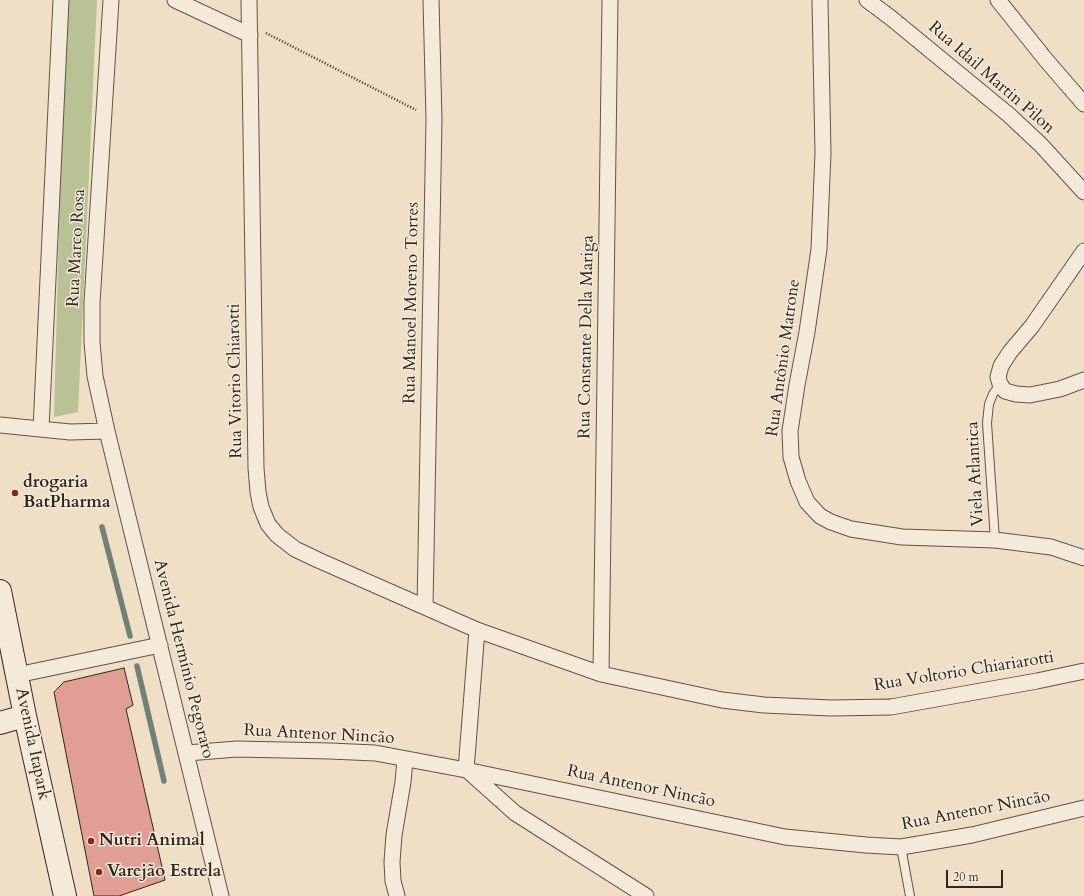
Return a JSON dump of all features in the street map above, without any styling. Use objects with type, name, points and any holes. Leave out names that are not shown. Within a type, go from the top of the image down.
[{"type":"main road","name":"Avenida Itapark","points":[[0,591],[25,716],[65,896]]},
{"type":"main road","points":[[0,723],[25,716]]},
{"type":"street","name":"Rua Marco Rosa","points":[[41,429],[60,0]]},
{"type":"street","name":"Rua Marco Rosa","points":[[107,431],[95,376],[92,342],[92,303],[111,0]]},
{"type":"street","points":[[174,0],[250,30]]},
{"type":"street","name":"Rua Vitorio Chiarotti","points":[[249,0],[256,468],[261,507],[268,524],[277,535],[295,549],[477,630]]},
{"type":"street","name":"Rua Manoel Moreno Torres","points":[[425,607],[434,119],[431,0]]},
{"type":"street","name":"Rua Constante Della Mariga","points":[[601,674],[610,0]]},
{"type":"street","name":"Rua Antônio Matrone","points":[[820,0],[823,153],[818,249],[807,332],[790,431],[791,457],[798,481],[807,502],[820,516],[831,522],[851,529],[902,537],[995,540],[1051,547],[1084,558]]},
{"type":"street","name":"Rua Idail Martin Pilon","points":[[867,0],[1009,115],[1041,145],[1084,192]]},
{"type":"street","points":[[998,0],[1046,60],[1084,104]]},
{"type":"street","points":[[1084,251],[1032,326],[1010,352],[1001,366],[998,376],[1000,384],[1005,390],[1016,394],[1030,394],[1060,388],[1084,380]]},
{"type":"street","points":[[0,425],[70,432],[107,431]]},
{"type":"street","name":"Avenida Hermínio Pegoraro","points":[[107,431],[118,483],[187,753],[221,896]]},
{"type":"street","points":[[477,630],[466,770],[515,813],[646,896]]},
{"type":"street","name":"Rua Voltorio Chiariarotti","points":[[477,630],[601,674],[722,700],[764,705],[831,708],[890,707],[1021,684],[1084,671]]},
{"type":"street","points":[[17,675],[160,645]]},
{"type":"street","name":"Rua Antenor Nincão","points":[[187,753],[237,749],[375,753],[466,770],[785,837],[901,847],[972,835],[1084,808]]},
{"type":"street","points":[[397,896],[393,881],[392,862],[394,835],[403,782],[405,759]]},
{"type":"lane","name":"Viela Atlantica","points":[[995,540],[986,423],[989,404],[993,394],[1000,384]]},
{"type":"lane","points":[[901,847],[910,896]]},
{"type":"path","points":[[250,30],[434,119]]},
{"type":"green space","points":[[65,0],[97,0],[78,412],[54,417]]},
{"type":"building","points":[[124,668],[133,705],[126,709],[165,880],[119,896],[94,896],[54,692],[64,682]]},
{"type":"waterway","points":[[102,527],[130,636]]},
{"type":"waterway","points":[[137,666],[164,781]]},
{"type":"place","name":"drogaria BatPharma","points":[[15,493]]},
{"type":"place","name":"Nutri Animal","points":[[91,841]]},
{"type":"place","name":"Varejão Estrela","points":[[99,872]]}]
